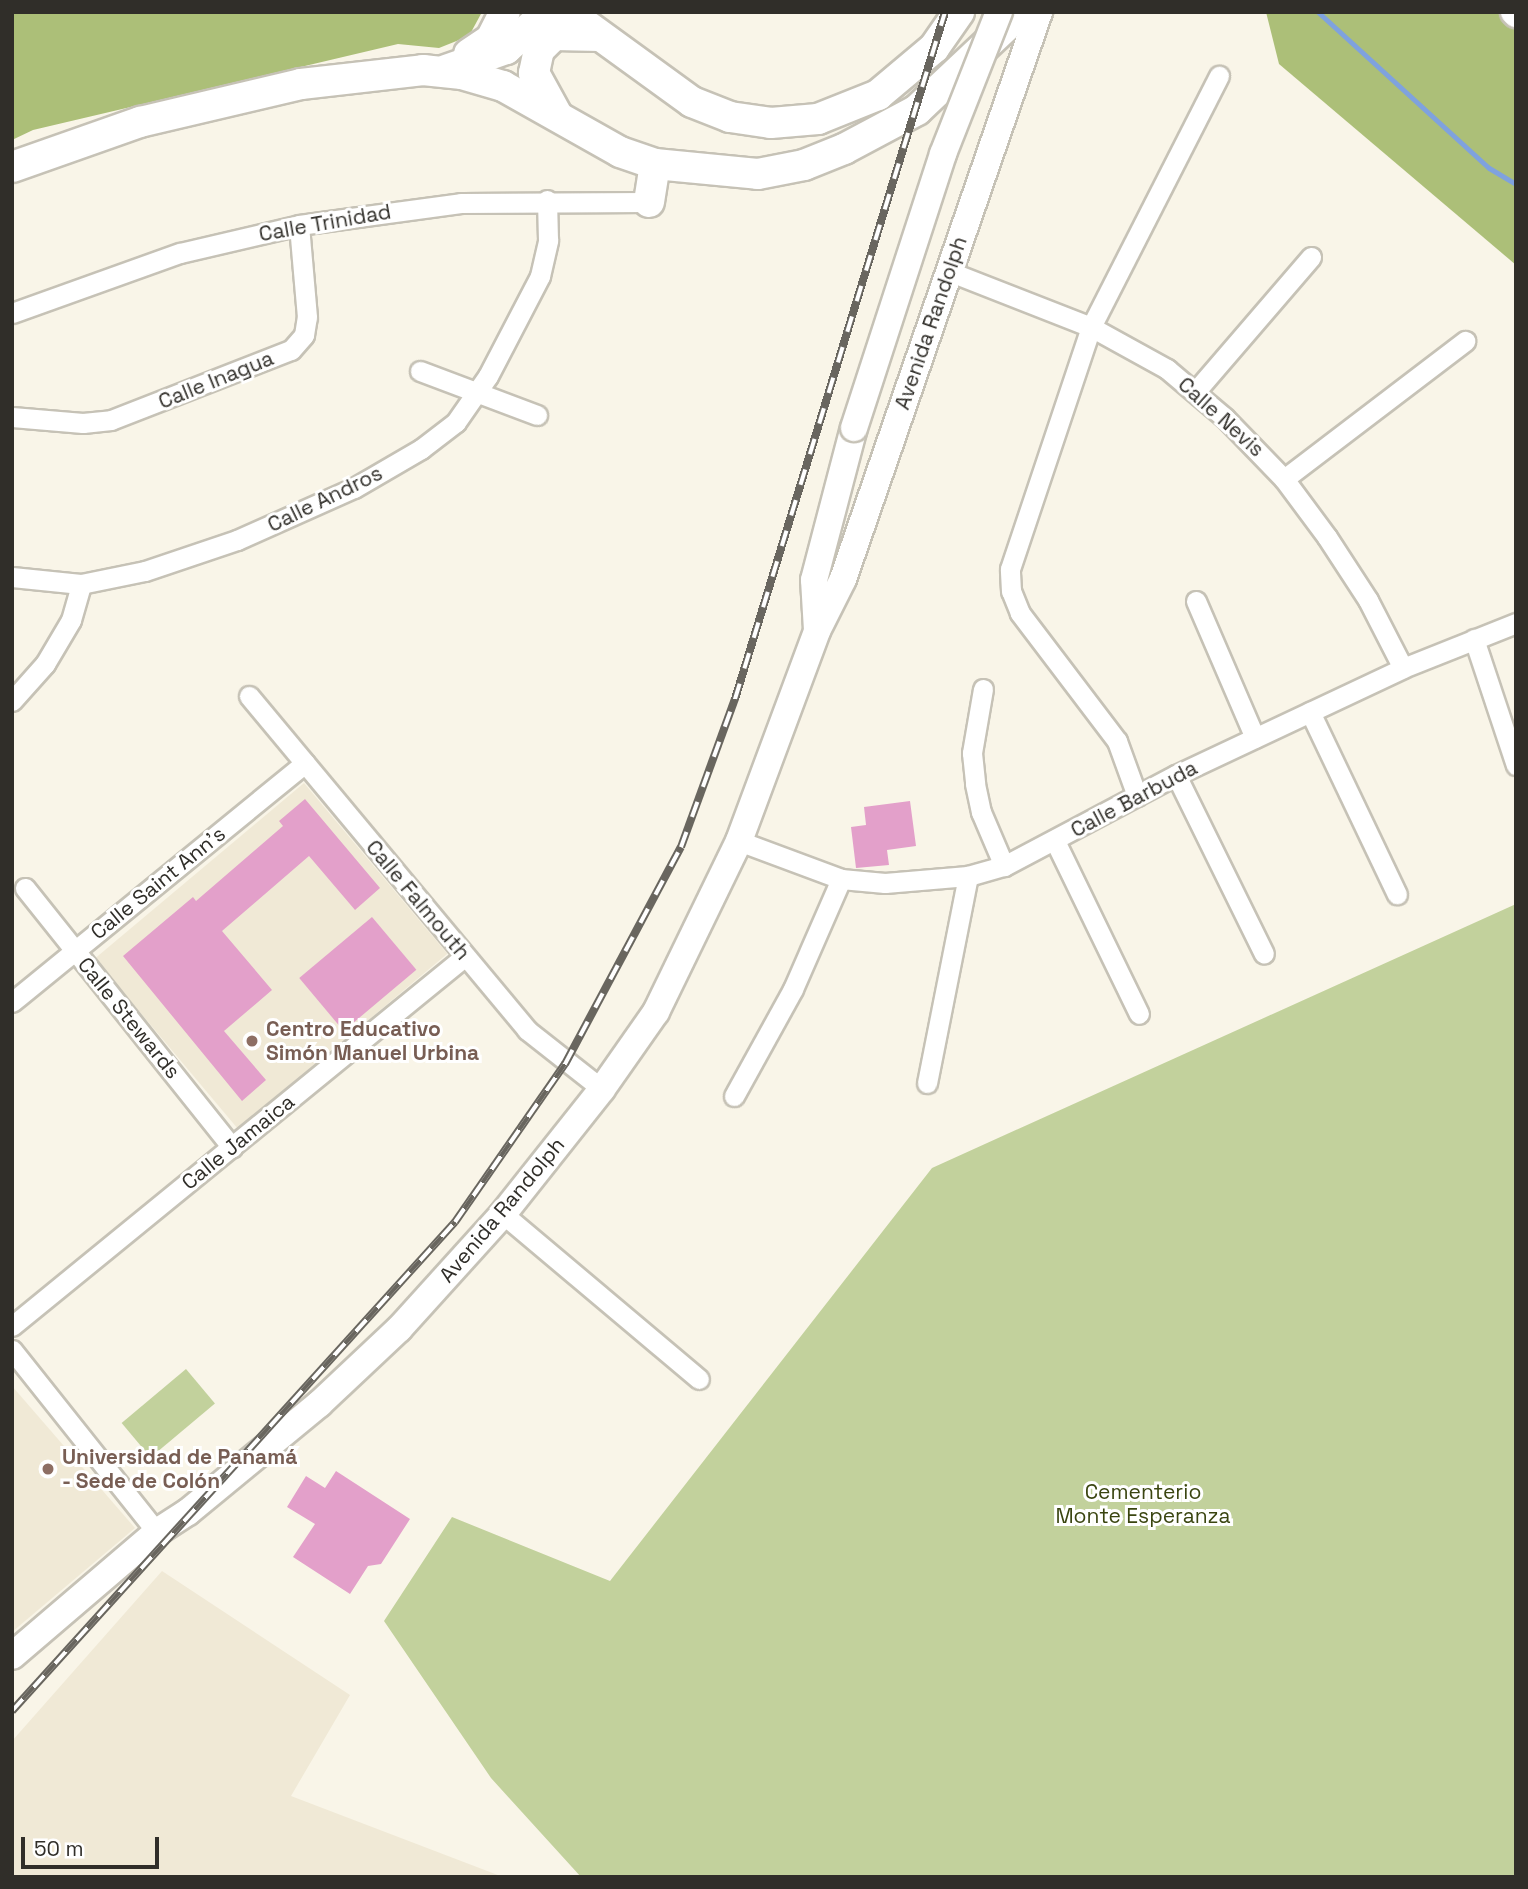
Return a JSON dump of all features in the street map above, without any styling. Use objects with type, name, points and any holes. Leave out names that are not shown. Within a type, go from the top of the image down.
[{"type":"main road","points":[[442,71],[491,39],[505,12]]},
{"type":"main road","points":[[12,167],[140,122],[301,85],[371,74],[442,71],[475,63],[506,49],[547,12]]},
{"type":"main road","points":[[568,12],[691,102],[730,117],[771,123],[818,119],[878,95],[934,48],[959,12]]},
{"type":"main road","name":"Avenida Randolph","points":[[817,631],[814,580],[854,428],[943,154],[999,12]]},
{"type":"main road","points":[[442,71],[503,86],[620,152],[655,164],[758,174],[804,165],[844,149],[917,110],[1021,12]]},
{"type":"main road","name":"Avenida Randolph","points":[[12,1656],[157,1532],[188,1512],[319,1404],[399,1329],[503,1214],[602,1089],[656,1012],[739,841],[817,631],[843,579],[1039,12]]},
{"type":"main road","points":[[559,118],[534,74],[539,50],[554,35],[600,36]]},
{"type":"main road","points":[[649,202],[655,164]]},
{"type":"street","points":[[1137,796],[1117,741],[1020,613],[1011,591],[1010,569],[1091,327],[1219,76]]},
{"type":"street","name":"Calle Trinidad","points":[[12,313],[180,253],[299,225],[461,203],[548,200],[649,202]]},
{"type":"street","name":"Calle Andros","points":[[12,577],[81,583],[191,557],[344,492],[421,449],[456,422],[477,391],[540,276],[548,240],[548,200]]},
{"type":"street","name":"Calle Inagua","points":[[12,417],[83,423],[111,420],[290,350],[304,335],[307,317],[299,225]]},
{"type":"street","points":[[1195,392],[1311,257]]},
{"type":"street","name":"Calle Nevis","points":[[948,271],[1091,327],[1167,369],[1195,392],[1284,479],[1368,600],[1403,668]]},
{"type":"street","points":[[1284,479],[1465,341]]},
{"type":"street","points":[[420,370],[537,415]]},
{"type":"street","points":[[12,701],[45,664],[71,620],[81,583]]},
{"type":"street","points":[[1196,601],[1255,738]]},
{"type":"street","name":"Calle Barbuda","points":[[739,841],[841,879],[885,883],[968,876],[1004,866],[1177,775],[1403,668],[1516,623]]},
{"type":"street","points":[[1474,639],[1516,765]]},
{"type":"street","points":[[983,689],[972,754],[975,784],[981,811],[1004,866]]},
{"type":"street","name":"Calle Falmouth","points":[[249,696],[527,1030],[602,1089]]},
{"type":"street","points":[[1310,712],[1397,894]]},
{"type":"street","name":"Calle Saint Ann's","points":[[12,1002],[305,763]]},
{"type":"street","points":[[1177,775],[1264,954]]},
{"type":"street","points":[[1055,841],[1139,1014]]},
{"type":"street","points":[[928,1083],[968,876]]},
{"type":"street","points":[[734,1096],[793,989],[841,879]]},
{"type":"street","name":"Calle Stewards","points":[[25,888],[232,1147]]},
{"type":"street","name":"Calle Jamaica","points":[[12,1326],[464,957]]},
{"type":"street","points":[[503,1214],[699,1379]]},
{"type":"street","points":[[12,1350],[157,1532]]},
{"type":"shaded area","name":"Centro Educativo Simón Manuel Urbina","points":[[304,783],[447,954],[238,1129],[95,958]]},
{"type":"shaded area","name":"Universidad de Panamá - Sede de Colón","points":[[12,1386],[135,1528],[12,1632]]},
{"type":"shaded area","points":[[162,1571],[350,1695],[291,1796],[503,1877],[12,1877],[12,1741]]},
{"type":"green space","points":[[12,12],[482,12],[469,36],[439,48],[398,44],[33,130],[12,140]]},
{"type":"green space","points":[[1266,12],[1516,12],[1516,265],[1279,64]]},
{"type":"green space","name":"Cementerio Monte Esperanza","points":[[1516,904],[1516,1877],[581,1877],[491,1778],[384,1621],[452,1517],[610,1581],[932,1168]]},
{"type":"green space","points":[[186,1369],[215,1403],[151,1457],[122,1423]]},
{"type":"building","points":[[305,799],[380,888],[355,910],[309,856],[222,931],[272,990],[224,1031],[266,1080],[242,1101],[123,956],[193,897],[196,901],[283,826],[279,821]]},
{"type":"building","points":[[910,801],[916,846],[887,850],[889,865],[856,868],[851,827],[866,825],[864,807]]},
{"type":"building","points":[[372,917],[416,970],[344,1031],[299,978]]},
{"type":"building","points":[[336,1471],[410,1519],[381,1564],[368,1566],[350,1594],[293,1557],[315,1524],[287,1507],[306,1476],[325,1488]]},
{"type":"waterway","points":[[1318,12],[1489,168],[1516,184]]},
{"type":"railway","points":[[12,1711],[455,1222],[565,1064],[681,847],[735,699],[945,12]]},
{"type":"place","name":"Centro Educativo Simón Manuel Urbina","points":[[252,1041]]},
{"type":"place","name":"Universidad de Panamá - Sede de Colón","points":[[48,1469]]}]
